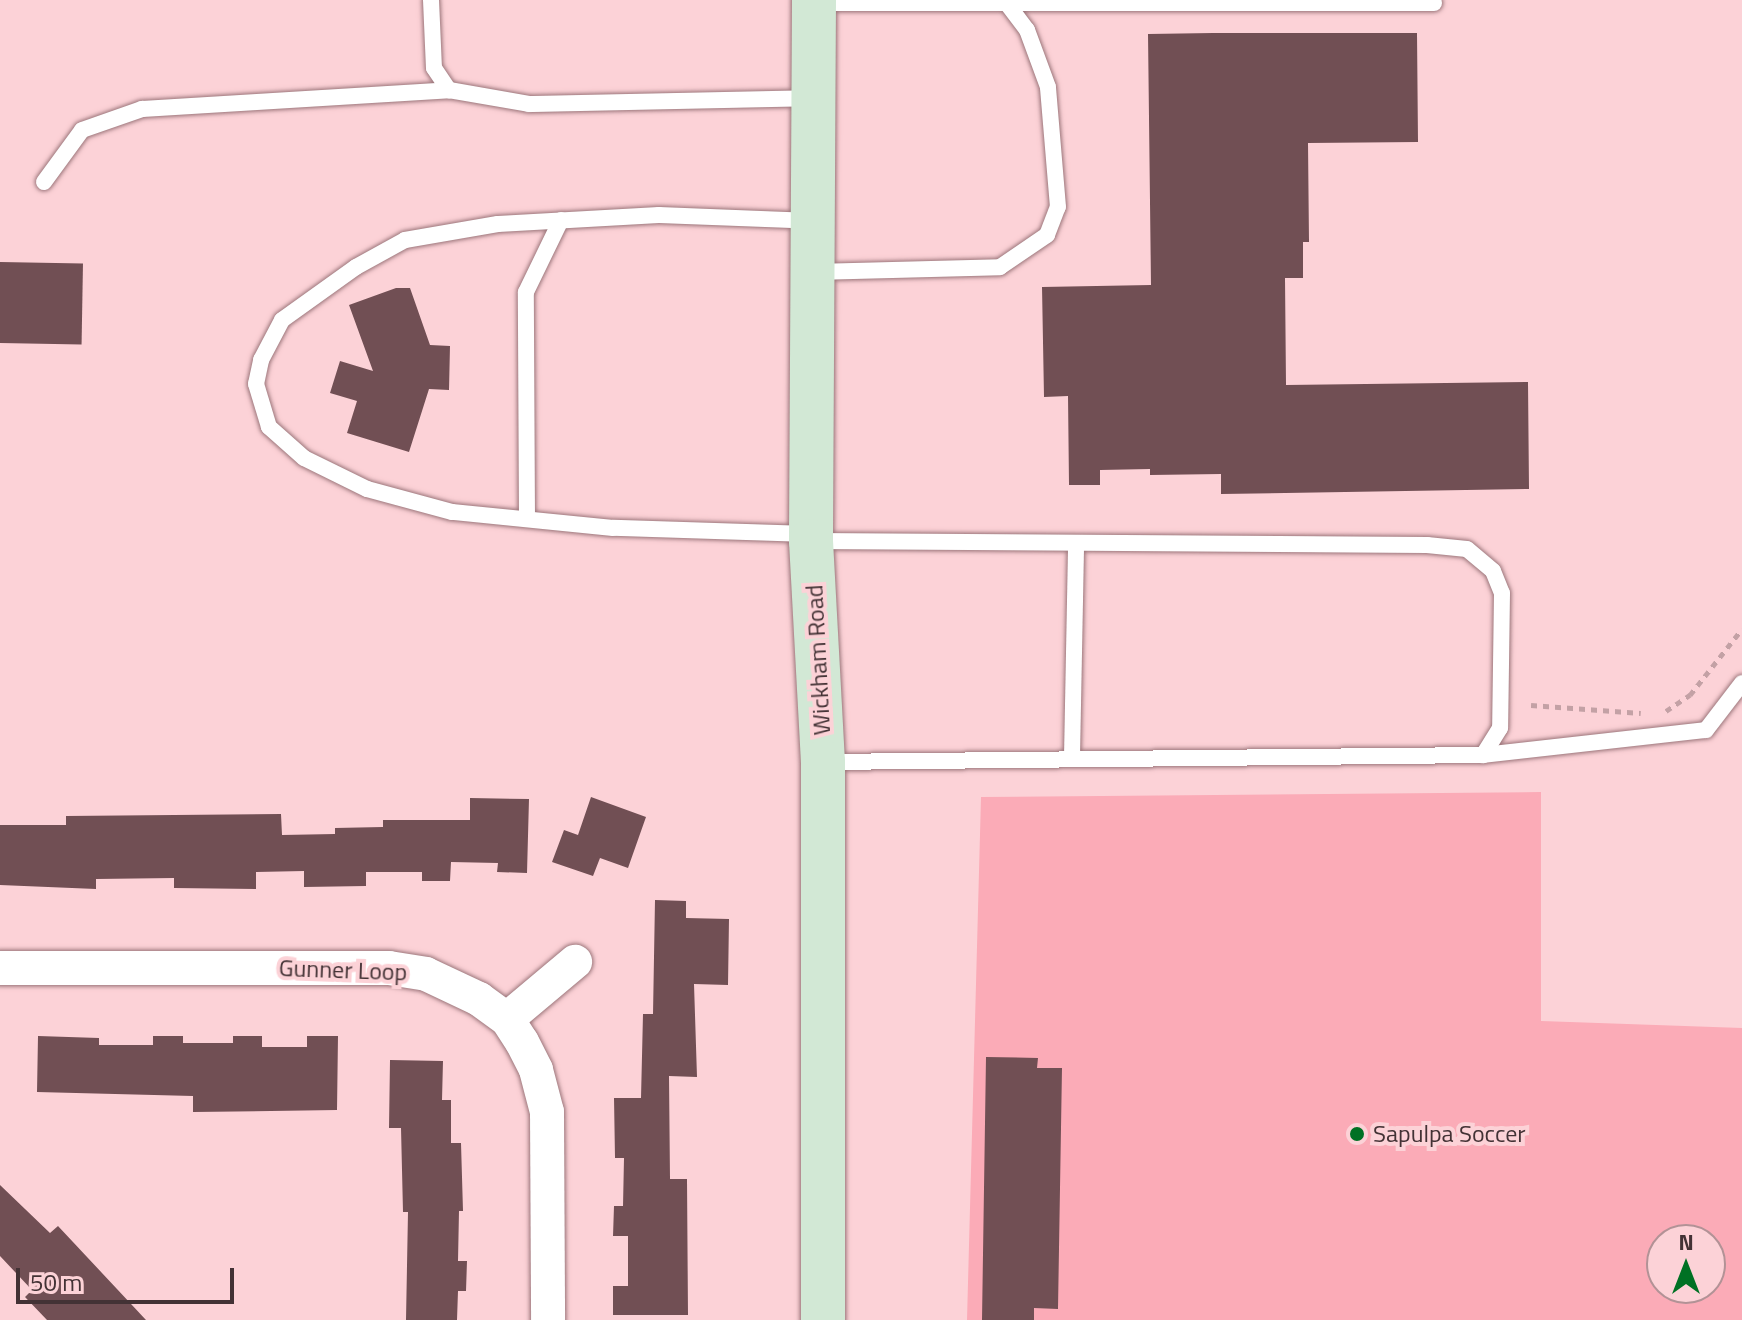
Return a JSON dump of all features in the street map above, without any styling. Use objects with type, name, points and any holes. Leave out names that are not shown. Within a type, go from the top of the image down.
[{"type":"street","name":"Wickham Road","points":[[814,2],[811,538],[823,762],[823,1320]]},
{"type":"street","points":[[507,1019],[575,962]]},
{"type":"street","name":"Gunner Loop","points":[[0,968],[389,968],[426,974],[455,985],[507,1019],[536,1070],[547,1112],[548,1320]]},
{"type":"lane","points":[[431,0],[434,68],[449,90]]},
{"type":"lane","points":[[814,2],[1434,3]]},
{"type":"lane","points":[[812,272],[1000,267],[1047,235],[1058,207],[1048,87],[1027,30],[1007,3]]},
{"type":"lane","points":[[44,182],[82,130],[142,109],[449,90],[529,104],[814,98]]},
{"type":"lane","points":[[813,221],[659,215],[498,224],[405,240],[356,267],[282,320],[261,360],[256,384],[269,427],[304,458],[367,489],[452,512],[613,528],[811,538],[1427,545],[1467,549],[1493,571],[1502,593],[1500,728],[1483,755]]},
{"type":"lane","points":[[527,519],[526,292],[561,220]]},
{"type":"lane","points":[[1072,757],[1076,543]]},
{"type":"lane","points":[[823,762],[1483,755],[1706,730],[1742,683]]},
{"type":"path","points":[[1661,714],[1690,695],[1742,629]]},
{"type":"path","points":[[1531,705],[1647,713]]},
{"type":"shaded area","name":"Sapulpa Soccer","points":[[1541,792],[1541,1021],[1742,1028],[1742,1320],[967,1320],[981,797]]},
{"type":"building","points":[[1417,33],[1418,142],[1308,143],[1309,242],[1303,242],[1303,278],[1285,278],[1286,385],[1528,382],[1529,489],[1221,494],[1221,474],[1150,475],[1150,469],[1100,470],[1100,485],[1069,485],[1068,396],[1044,397],[1042,287],[1151,285],[1148,34]]},
{"type":"building","points":[[0,262],[83,263],[82,344],[0,343]]},
{"type":"building","points":[[396,288],[410,288],[430,345],[450,346],[449,390],[429,389],[409,452],[347,433],[357,401],[330,393],[340,361],[373,371],[349,305]]},
{"type":"building","points":[[591,797],[646,817],[628,868],[600,858],[593,876],[552,862],[564,830],[578,835]]},
{"type":"building","points":[[470,798],[529,799],[527,873],[497,872],[498,863],[451,862],[450,881],[422,881],[422,872],[366,872],[366,886],[304,887],[304,871],[256,872],[256,889],[174,888],[174,878],[96,879],[96,889],[0,885],[0,825],[66,825],[66,816],[281,814],[282,835],[335,834],[335,828],[383,827],[383,820],[470,820]]},
{"type":"building","points":[[655,900],[686,901],[686,918],[729,919],[728,985],[694,984],[697,1077],[669,1076],[670,1179],[687,1179],[688,1315],[613,1315],[613,1286],[628,1286],[628,1236],[613,1236],[614,1206],[623,1206],[624,1158],[615,1158],[614,1098],[641,1098],[643,1014],[653,1014]]},
{"type":"building","points":[[38,1036],[99,1038],[99,1045],[153,1045],[153,1036],[183,1036],[183,1043],[233,1043],[233,1036],[262,1036],[262,1047],[307,1047],[307,1036],[338,1036],[337,1110],[193,1112],[193,1096],[37,1092]]},
{"type":"building","points":[[986,1057],[1038,1058],[1037,1068],[1062,1068],[1058,1309],[1034,1308],[1034,1320],[982,1320]]},
{"type":"building","points":[[390,1060],[443,1061],[442,1100],[451,1100],[451,1143],[461,1143],[463,1211],[459,1211],[458,1261],[467,1261],[466,1291],[458,1291],[457,1320],[406,1320],[408,1212],[403,1212],[401,1128],[389,1128]]},
{"type":"building","points":[[0,1185],[50,1233],[58,1226],[146,1320],[47,1320],[25,1297],[32,1290],[0,1256]]},
{"type":"place","name":"Sapulpa Soccer","points":[[1357,1134]]}]
